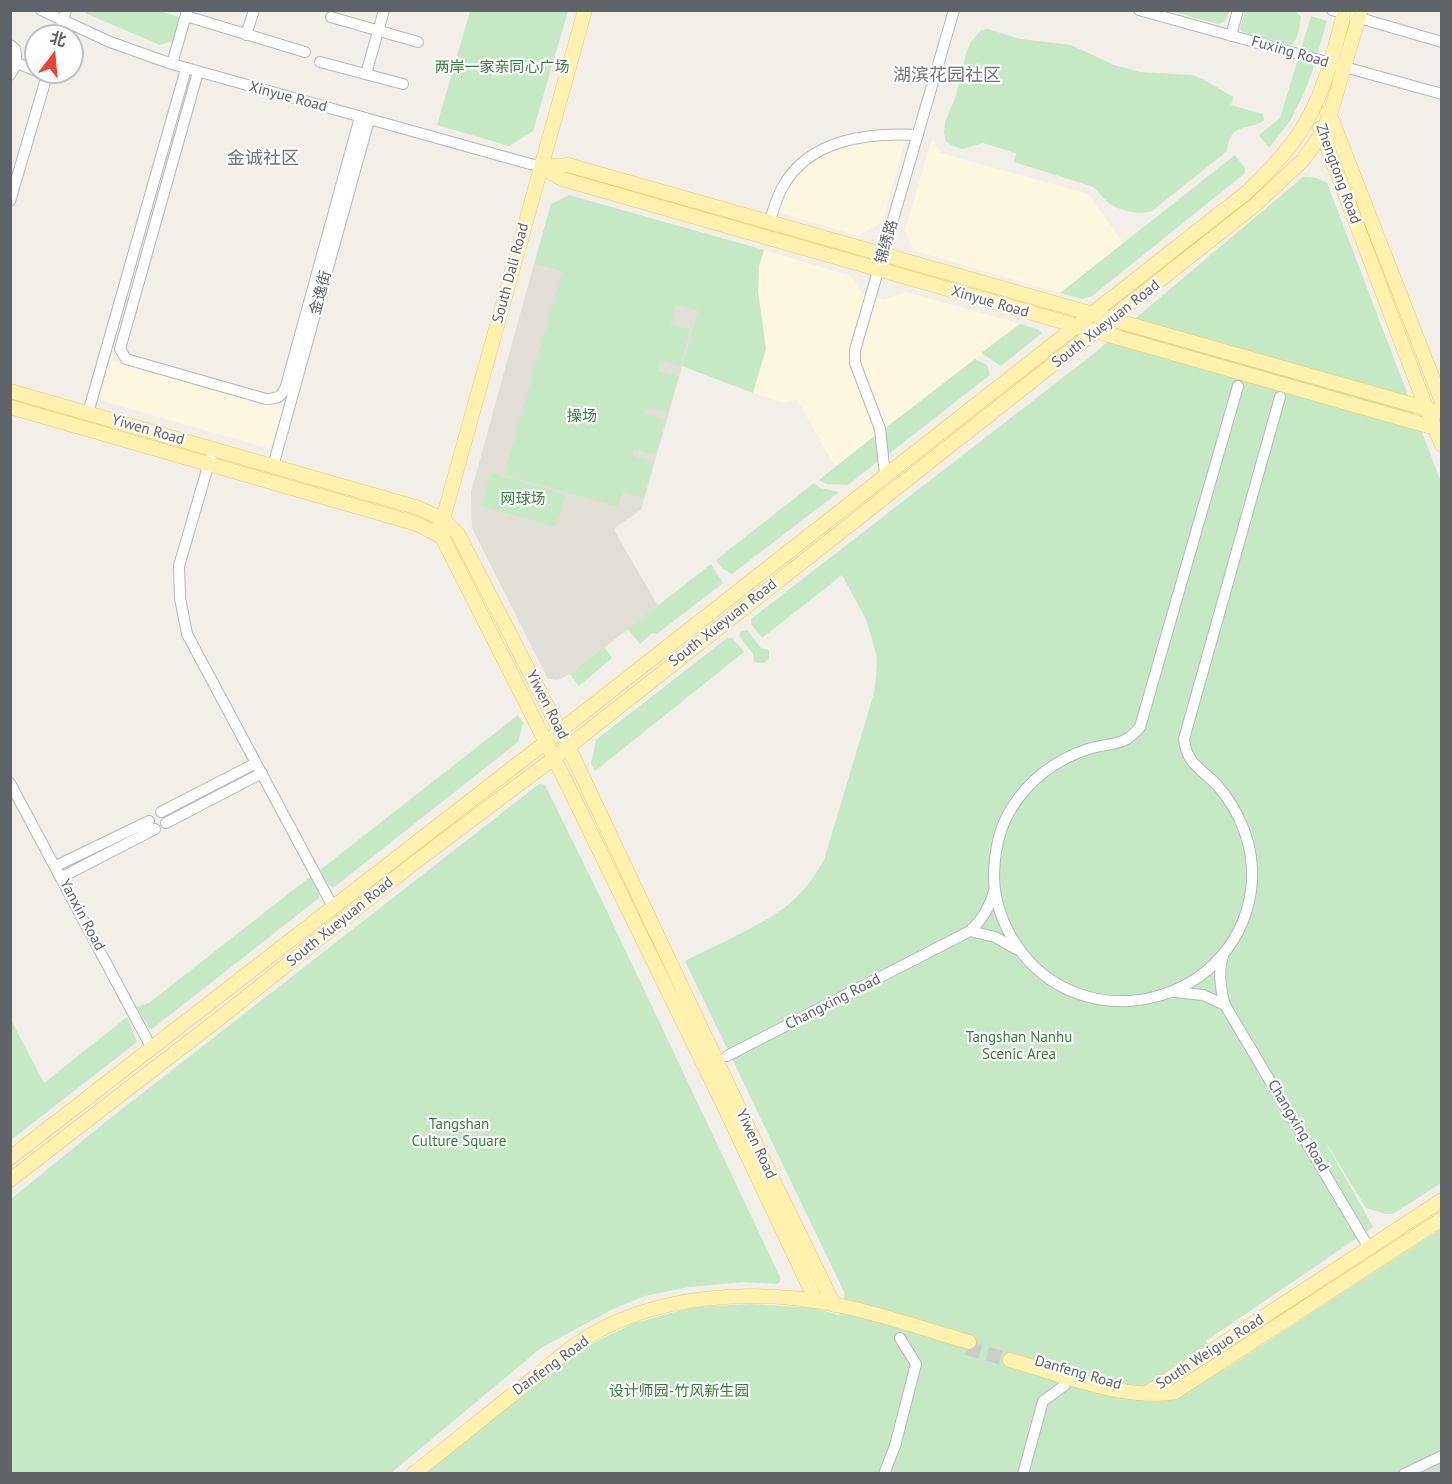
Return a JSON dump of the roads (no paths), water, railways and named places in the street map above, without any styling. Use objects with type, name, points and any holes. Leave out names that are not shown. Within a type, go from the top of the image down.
[{"type":"main road","name":"South Dali Road","points":[[434,532],[443,519],[585,10]]},
{"type":"main road","name":"South Xueyuan Road","points":[[10,1158],[1228,208],[1275,166],[1299,134],[1315,106],[1330,63],[1341,12]]},
{"type":"main road","name":"South Xueyuan Road","points":[[10,1180],[414,864],[554,758],[1233,224],[1282,182],[1303,160],[1322,134],[1345,68],[1360,14]]},
{"type":"main road","name":"Zhengtong Road","points":[[1315,106],[1330,115],[1442,402]]},
{"type":"main road","name":"Zhengtong Road","points":[[1315,106],[1322,134],[1426,407],[1438,428],[1442,445]]},
{"type":"main road","name":"Xinyue Road","points":[[541,167],[568,165],[769,224],[1442,413]]},
{"type":"main road","name":"Xinyue Road","points":[[541,167],[564,180],[1438,428]]},
{"type":"main road","name":"Yiwen Road","points":[[10,391],[419,508],[443,519],[458,534],[568,746],[834,1305]]},
{"type":"main road","name":"Yiwen Road","points":[[10,407],[417,524],[442,537],[554,758],[718,1064],[816,1301]]},
{"type":"main road","name":"South Weiguo Road","points":[[1147,1393],[1442,1200]]},
{"type":"main road","name":"South Weiguo Road","points":[[1147,1393],[1161,1395],[1175,1392],[1191,1384],[1442,1219]]},
{"type":"main road","points":[[1369,1248],[1376,1261]]},
{"type":"main road","name":"Danfeng Road","points":[[413,1473],[579,1343],[625,1320],[669,1305],[693,1300],[749,1296],[816,1301],[968,1345],[835,1309],[816,1301]]},
{"type":"main road","name":"Danfeng Road","points":[[1010,1357],[1147,1393]]},
{"type":"street","name":"Xinyue Road","points":[[41,10],[64,16],[110,42],[186,69],[541,167]]},
{"type":"street","points":[[246,35],[254,10]]},
{"type":"street","points":[[366,74],[384,10]]},
{"type":"street","name":"锦绣路","points":[[885,475],[880,429],[855,363],[855,350],[954,10]]},
{"type":"street","name":"Fuxing Road","points":[[1139,10],[1442,94]]},
{"type":"street","points":[[1231,36],[1238,10]]},
{"type":"street","points":[[1341,12],[1360,14],[1442,42]]},
{"type":"street","points":[[172,64],[187,13],[246,35],[305,52]]},
{"type":"street","points":[[331,17],[418,42]]},
{"type":"street","points":[[10,45],[15,49],[17,63],[10,75]]},
{"type":"street","points":[[320,62],[403,84]]},
{"type":"street","points":[[17,63],[24,65]]},
{"type":"street","points":[[88,413],[186,69]]},
{"type":"street","points":[[198,72],[120,349],[126,359],[266,399],[274,399],[282,395],[286,386],[364,118]]},
{"type":"street","points":[[10,201],[40,84]]},
{"type":"street","name":"金逸街","points":[[273,466],[364,118]]},
{"type":"street","points":[[769,224],[782,188],[807,159],[833,145],[862,137],[918,135]]},
{"type":"street","points":[[970,931],[991,904],[994,889],[994,862],[999,836],[1009,812],[1024,790],[1043,771],[1066,757],[1091,748],[1117,744],[1135,733],[1144,717],[1238,386]]},
{"type":"street","points":[[1225,1005],[1221,992],[1220,966],[1248,906],[1252,880],[1251,854],[1244,828],[1232,804],[1215,783],[1195,766],[1185,747],[1186,729],[1280,397]]},
{"type":"street","points":[[213,449],[179,566],[180,597],[187,634],[333,907]]},
{"type":"street","points":[[152,824],[152,813],[161,812],[259,768]]},
{"type":"street","points":[[56,866],[152,824],[163,827],[166,823],[259,768]]},
{"type":"street","name":"Yanxin Road","points":[[10,783],[151,1047]]},
{"type":"street","points":[[161,812],[165,815],[166,823]]},
{"type":"street","points":[[62,877],[152,824]]},
{"type":"street","points":[[994,889],[1004,922],[1021,953]]},
{"type":"street","points":[[970,931],[996,937],[1021,953],[1041,973],[1056,983],[1090,998],[1118,1002],[1145,1000],[1172,992],[1209,969],[1224,954]]},
{"type":"street","name":"Changxing Road","points":[[718,1064],[970,931]]},
{"type":"street","points":[[1172,992],[1203,995],[1225,1005]]},
{"type":"street","name":"Changxing Road","points":[[1225,1005],[1369,1248]]},
{"type":"street","points":[[884,1473],[895,1446],[916,1364],[900,1338]]},
{"type":"street","points":[[1023,1473],[1043,1401],[1065,1385]]},
{"type":"street","points":[[1404,1473],[1442,1456]]},
{"type":"tunnel","points":[[967,1348],[1010,1360]]},
{"type":"district","name":"湖滨花园社区","points":[[947,76]]},
{"type":"district","name":"金诚社区","points":[[263,159]]},
{"type":"park label","name":"两岸一家亲同心广场","points":[[502,68]]},
{"type":"park label","name":"操场","points":[[582,417]]},
{"type":"park label","name":"网球场","points":[[523,500]]},
{"type":"park label","name":"Tangshan Nanhu Scenic Area","points":[[1019,1046]]},
{"type":"park label","name":"Tangshan Culture Square","points":[[459,1134]]},
{"type":"park label","name":"设计师园-竹风新生园","points":[[679,1392]]}]
